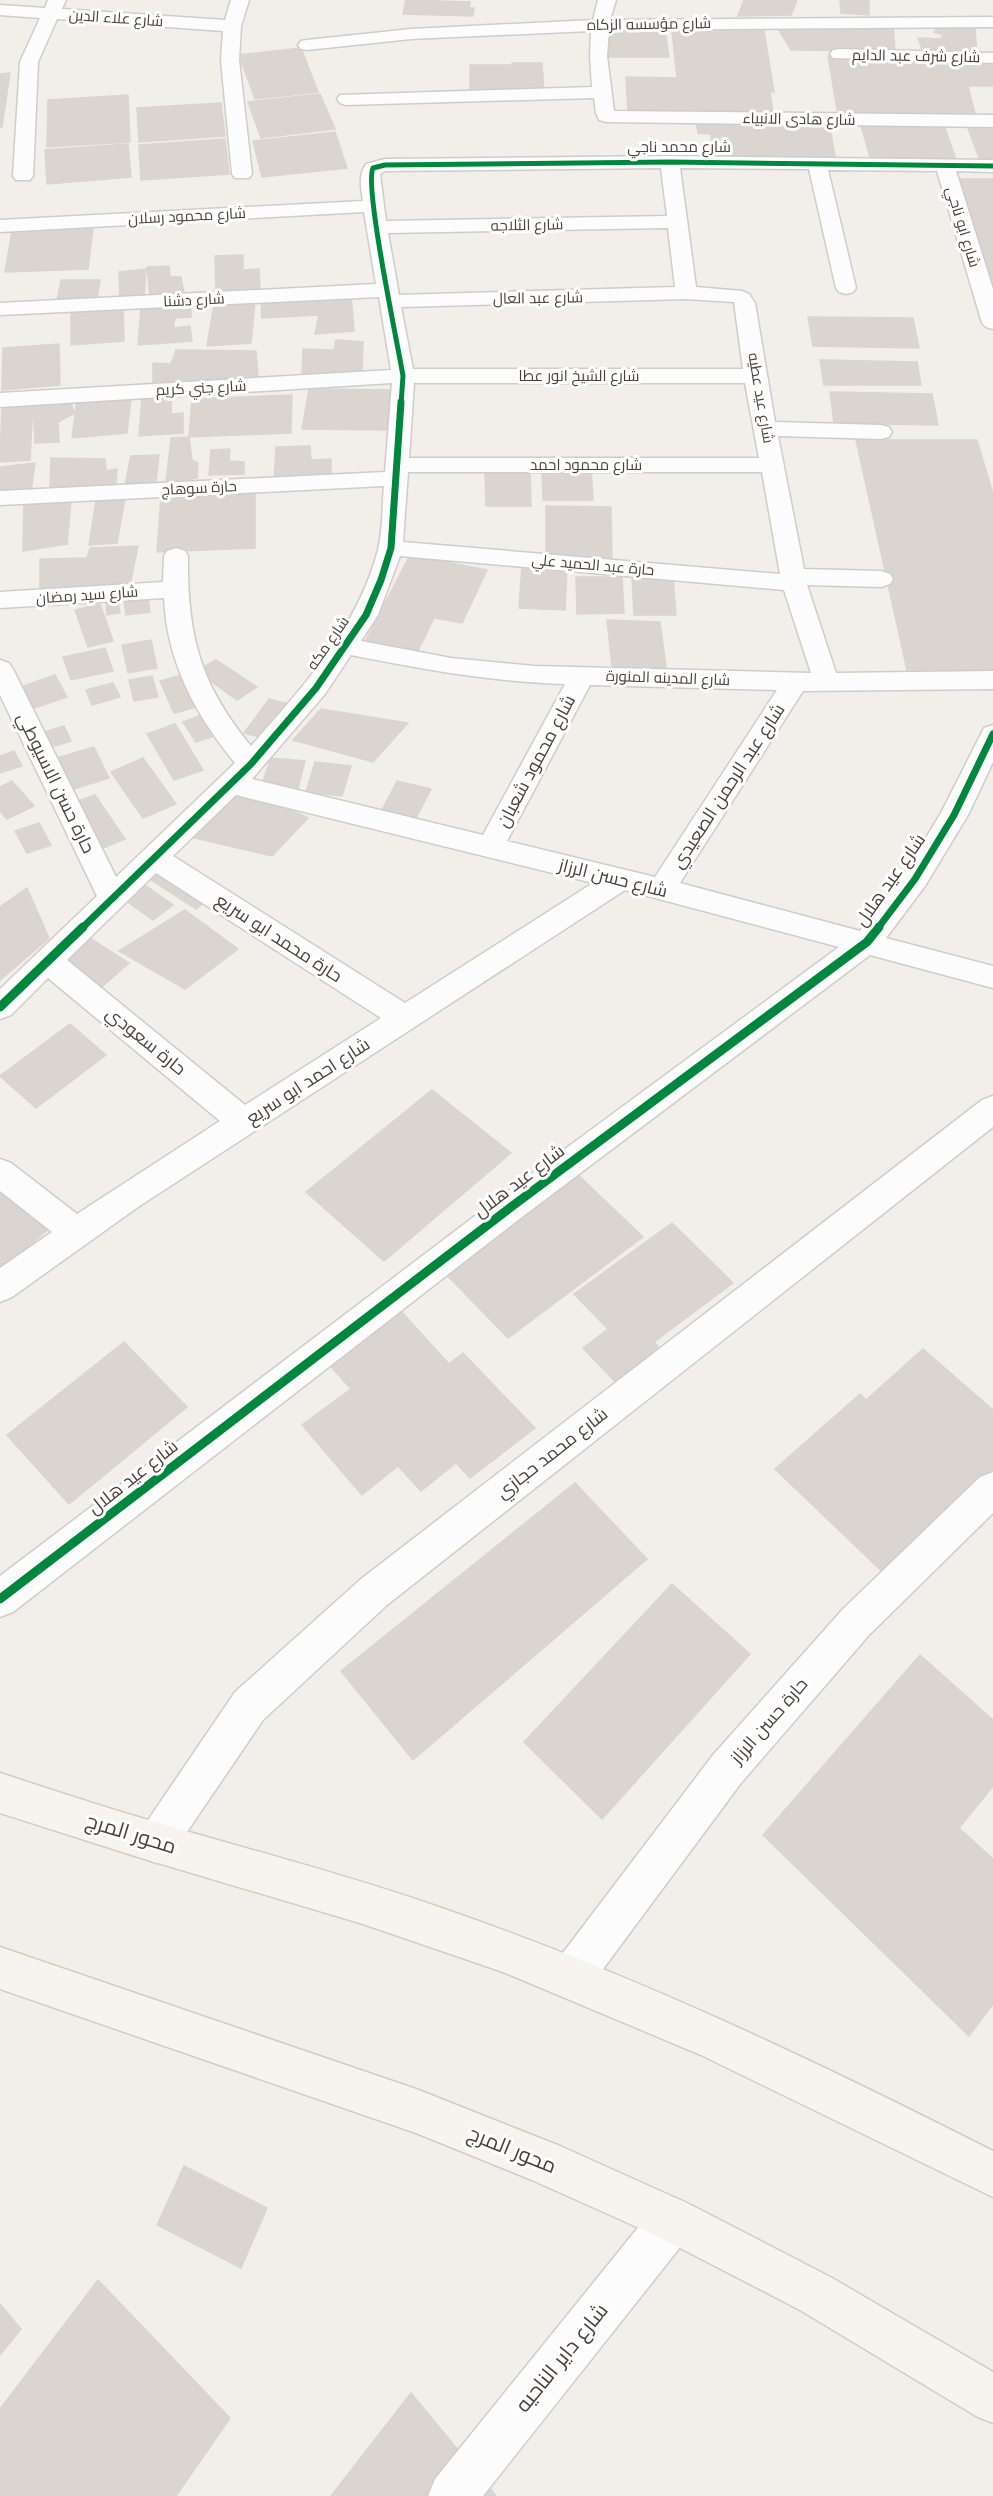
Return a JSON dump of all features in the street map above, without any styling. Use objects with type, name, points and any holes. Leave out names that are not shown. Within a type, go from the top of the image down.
[{"type":"main road","name":"محور المرج","points":[[0,1793],[156,1843],[293,1880],[430,1924],[571,1977],[715,2037],[861,2106],[993,2175]]},
{"type":"main road","name":"محور المرج","points":[[0,1968],[416,2111],[544,2162],[673,2220],[816,2295],[993,2399]]},
{"type":"street","points":[[240,0],[232,26],[230,60],[242,174]]},
{"type":"street","points":[[607,0],[599,25],[597,46],[611,151]]},
{"type":"street","points":[[22,176],[29,62],[55,7]]},
{"type":"street","name":"شارع علاء الدين","points":[[0,10],[55,7],[232,26]]},
{"type":"street","name":"شارع مؤسسه الزكاه","points":[[307,45],[411,34],[802,16],[993,22]]},
{"type":"street","name":"شارع شرف عبد الدايم","points":[[839,54],[993,58]]},
{"type":"street","points":[[346,99],[602,92]]},
{"type":"street","name":"شارع هادى الانبياء","points":[[606,116],[993,121]]},
{"type":"street","name":"شارع محمد ناجي","points":[[370,174],[373,168],[385,165],[611,151],[670,162],[993,166]]},
{"type":"street","points":[[670,162],[686,293]]},
{"type":"street","points":[[817,163],[846,288]]},
{"type":"street","name":"شارع ابو ناجي","points":[[944,164],[991,311]]},
{"type":"street","name":"شارع مكه","points":[[0,1007],[242,774],[316,688],[366,615],[381,580],[391,548],[403,376],[375,217],[370,174]]},
{"type":"street","name":"شارع الثلاجه","points":[[375,217],[677,222]]},
{"type":"street","name":"شارع محمود رسلان","points":[[0,226],[375,217]]},
{"type":"street","name":"شارع عبد العال","points":[[390,296],[686,293]]},
{"type":"street","name":"شارع عيد عطيه","points":[[686,293],[726,293],[742,298],[794,580],[826,681]]},
{"type":"street","name":"شارع دشنا","points":[[0,309],[390,296]]},
{"type":"street","name":"شارع الشيخ انور عطا","points":[[403,376],[755,376]]},
{"type":"street","name":"شارع جني كريم","points":[[0,400],[403,376]]},
{"type":"street","points":[[766,429],[881,432]]},
{"type":"street","name":"شارع محمود احمد","points":[[397,472],[773,465]]},
{"type":"street","name":"حارة سوهاج","points":[[0,498],[397,472]]},
{"type":"street","name":"حارة عبد الحميد علي","points":[[391,548],[794,580],[881,579]]},
{"type":"street","points":[[176,556],[174,589],[180,639],[195,681],[242,774]]},
{"type":"street","name":"شارع سيد رمضان","points":[[0,600],[174,589]]},
{"type":"street","name":"شارع المدينه المنورة","points":[[346,646],[492,672],[795,682],[993,680]]},
{"type":"street","name":"حارة حسن الاسيوطي","points":[[0,669],[112,897]]},
{"type":"street","name":"شارع محمود شعبان","points":[[490,847],[582,676]]},
{"type":"street","name":"شارع عبد الرحمن الصعيدي","points":[[662,889],[795,682]]},
{"type":"street","name":"شارع عيد هلال","points":[[0,1599],[511,1207],[867,942],[915,879],[954,815],[991,746]]},
{"type":"street","name":"شارع حسن الرزاز","points":[[242,774],[490,847],[662,889],[993,977]]},
{"type":"street","name":"حارة محمد ابو سريع","points":[[154,858],[405,1018]]},
{"type":"street","name":"شارع احمد ابو سريع","points":[[0,1287],[75,1232],[619,880]]},
{"type":"street","name":"حارة سعودي","points":[[47,961],[244,1122]]},
{"type":"street","name":"شارع محمد حجازي","points":[[156,1843],[249,1706],[374,1592],[993,1109]]},
{"type":"street","points":[[0,1172],[75,1232]]},
{"type":"street","name":"حارة حسن الرزاز","points":[[571,1977],[734,1761],[856,1622],[993,1489]]},
{"type":"street","name":"شارع داير الناحيه","points":[[452,2496],[673,2220]]},
{"type":"building","points":[[406,0],[470,2],[469,8],[474,8],[473,16],[403,14]]},
{"type":"building","points":[[744,0],[797,0],[791,15],[738,16]]},
{"type":"building","points":[[840,0],[869,0],[869,15],[841,13]]},
{"type":"building","points":[[893,25],[895,51],[791,50],[777,27]]},
{"type":"building","points":[[938,27],[975,28],[977,53],[923,51],[918,38],[941,39],[944,35],[934,32]]},
{"type":"building","points":[[665,30],[669,57],[606,57],[603,31]]},
{"type":"building","points":[[672,31],[764,31],[774,92],[770,91],[773,113],[628,112],[626,77],[677,78]]},
{"type":"building","points":[[301,48],[318,92],[255,99],[239,55]]},
{"type":"building","points":[[828,56],[993,59],[993,86],[968,86],[976,118],[838,115]]},
{"type":"building","points":[[512,63],[542,63],[544,93],[470,93],[470,65],[512,65]]},
{"type":"building","points":[[10,73],[2,127],[0,127],[0,74]]},
{"type":"building","points":[[320,94],[335,129],[261,138],[248,102]]},
{"type":"building","points":[[128,95],[130,142],[47,147],[48,100]]},
{"type":"building","points":[[221,103],[225,136],[139,142],[137,108]]},
{"type":"building","points":[[696,120],[829,122],[836,162],[713,160],[711,134],[698,133]]},
{"type":"building","points":[[860,122],[943,122],[956,160],[871,161]]},
{"type":"building","points":[[966,123],[993,123],[993,162],[981,163]]},
{"type":"building","points":[[335,132],[347,168],[262,177],[253,141]]},
{"type":"building","points":[[225,139],[229,174],[141,180],[139,145]]},
{"type":"building","points":[[128,144],[131,177],[47,184],[45,150]]},
{"type":"building","points":[[954,179],[993,179],[993,286],[988,286]]},
{"type":"building","points":[[93,228],[88,269],[5,272],[12,231]]},
{"type":"building","points":[[243,255],[243,270],[259,269],[260,289],[216,291],[215,256]]},
{"type":"building","points":[[169,266],[170,277],[181,277],[184,293],[150,296],[147,267]]},
{"type":"building","points":[[146,269],[144,297],[120,300],[119,272]]},
{"type":"building","points":[[61,280],[100,280],[97,299],[57,301]]},
{"type":"building","points":[[351,294],[354,331],[315,334],[319,315],[262,318],[261,300]]},
{"type":"building","points":[[255,301],[251,343],[207,346],[214,305]]},
{"type":"building","points":[[123,306],[124,341],[71,345],[71,309]]},
{"type":"building","points":[[191,306],[191,317],[175,318],[173,328],[190,326],[192,341],[138,345],[141,307]]},
{"type":"building","points":[[808,317],[913,318],[919,348],[813,346]]},
{"type":"building","points":[[336,340],[363,342],[362,372],[302,373],[303,349],[334,350]]},
{"type":"building","points":[[59,344],[60,385],[2,390],[3,348]]},
{"type":"building","points":[[176,350],[256,351],[258,376],[153,383],[153,363],[171,364]]},
{"type":"building","points":[[820,360],[917,362],[921,385],[824,385]]},
{"type":"building","points":[[309,389],[395,390],[390,430],[302,429]]},
{"type":"building","points":[[830,392],[932,394],[938,425],[834,423]]},
{"type":"building","points":[[172,395],[171,414],[183,413],[183,433],[139,436],[142,397]]},
{"type":"building","points":[[292,395],[291,433],[189,437],[192,399]]},
{"type":"building","points":[[131,398],[127,433],[72,438],[77,399]]},
{"type":"building","points":[[69,400],[75,413],[58,422],[59,442],[35,443],[33,403]]},
{"type":"building","points":[[33,403],[30,460],[0,462],[2,406]]},
{"type":"building","points":[[189,437],[192,460],[198,463],[197,478],[166,482],[171,438]]},
{"type":"building","points":[[856,440],[977,440],[993,494],[993,670],[907,670]]},
{"type":"building","points":[[310,446],[311,460],[331,459],[331,477],[274,480],[276,447]]},
{"type":"building","points":[[230,449],[229,461],[244,462],[244,474],[209,475],[211,450]]},
{"type":"building","points":[[159,455],[156,482],[125,485],[131,456]]},
{"type":"building","points":[[51,458],[105,459],[106,471],[117,469],[116,484],[50,490]]},
{"type":"building","points":[[35,463],[31,491],[0,493],[0,467]]},
{"type":"building","points":[[542,467],[591,467],[593,500],[543,500]]},
{"type":"building","points":[[485,469],[530,469],[531,506],[486,506]]},
{"type":"building","points":[[255,493],[255,548],[157,552],[161,497]]},
{"type":"building","points":[[125,499],[117,543],[89,545],[96,500]]},
{"type":"building","points":[[71,501],[67,544],[23,551],[24,503]]},
{"type":"building","points":[[546,506],[611,507],[612,561],[546,559]]},
{"type":"building","points":[[138,546],[130,585],[40,590],[40,559],[87,558],[90,548]]},
{"type":"building","points":[[410,555],[487,570],[462,623],[434,618],[416,655],[364,644]]},
{"type":"building","points":[[522,566],[567,568],[565,610],[519,608]]},
{"type":"building","points":[[576,577],[622,577],[624,613],[577,614]]},
{"type":"building","points":[[632,578],[673,578],[676,615],[634,615]]},
{"type":"building","points":[[117,598],[120,613],[107,615],[106,600]]},
{"type":"building","points":[[148,598],[150,612],[126,615],[124,601]]},
{"type":"building","points":[[100,604],[113,641],[88,647],[75,610]]},
{"type":"building","points":[[607,620],[660,622],[666,667],[648,669],[612,666]]},
{"type":"building","points":[[151,640],[157,668],[128,673],[122,645]]},
{"type":"building","points":[[105,648],[113,671],[71,680],[63,657]]},
{"type":"building","points":[[216,660],[257,687],[237,700],[197,671]]},
{"type":"building","points":[[55,675],[67,697],[34,708],[21,687]]},
{"type":"building","points":[[182,675],[197,707],[174,713],[160,681]]},
{"type":"building","points":[[152,676],[158,697],[134,701],[129,680]]},
{"type":"building","points":[[113,683],[120,697],[92,705],[86,690]]},
{"type":"building","points":[[269,699],[292,705],[268,739],[244,733]]},
{"type":"building","points":[[321,709],[408,723],[373,762],[293,740]]},
{"type":"building","points":[[202,715],[216,735],[196,742],[183,722]]},
{"type":"building","points":[[175,724],[203,770],[174,780],[147,734]]},
{"type":"building","points":[[64,726],[71,741],[45,749],[38,734]]},
{"type":"building","points":[[94,747],[109,778],[64,792],[50,760]]},
{"type":"building","points":[[14,751],[22,766],[0,773],[0,756]]},
{"type":"building","points":[[143,758],[176,804],[143,818],[111,772]]},
{"type":"building","points":[[271,758],[305,761],[298,788],[262,784]]},
{"type":"building","points":[[315,762],[351,766],[342,796],[306,792]]},
{"type":"building","points":[[12,781],[34,806],[7,819],[0,811],[0,787]]},
{"type":"building","points":[[397,781],[431,789],[414,822],[380,814]]},
{"type":"building","points":[[242,787],[308,818],[272,856],[191,837]]},
{"type":"building","points":[[95,795],[125,839],[103,848],[73,803]]},
{"type":"building","points":[[39,823],[51,845],[27,853],[15,831]]},
{"type":"building","points":[[154,864],[209,899],[196,909],[142,874]]},
{"type":"building","points":[[135,878],[173,905],[153,920],[115,893]]},
{"type":"building","points":[[27,888],[49,938],[0,980],[0,907]]},
{"type":"building","points":[[185,910],[238,949],[185,989],[119,951]]},
{"type":"building","points":[[88,937],[129,963],[98,990],[57,963]]},
{"type":"building","points":[[70,1024],[106,1055],[36,1108],[0,1076]]},
{"type":"building","points":[[432,1090],[511,1153],[384,1261],[306,1192]]},
{"type":"building","points":[[574,1171],[643,1237],[508,1338],[440,1268]]},
{"type":"building","points":[[0,1184],[51,1227],[0,1270]]},
{"type":"building","points":[[672,1223],[733,1283],[654,1342],[670,1359],[625,1392],[583,1348],[608,1329],[574,1294]]},
{"type":"building","points":[[399,1309],[449,1364],[463,1353],[535,1428],[470,1478],[456,1463],[421,1491],[398,1466],[362,1495],[302,1425],[351,1389],[327,1362]]},
{"type":"building","points":[[124,1342],[187,1407],[69,1504],[7,1435]]},
{"type":"building","points":[[923,1349],[993,1410],[993,1485],[892,1581],[775,1469],[860,1394],[866,1400]]},
{"type":"building","points":[[575,1483],[647,1559],[413,1760],[341,1671]]},
{"type":"building","points":[[672,1584],[750,1654],[602,1819],[524,1742]]},
{"type":"building","points":[[920,1655],[993,1720],[993,1786],[959,1828],[993,1859],[993,2004],[969,2036],[763,1835]]},
{"type":"building","points":[[184,2166],[267,2208],[241,2268],[157,2225]]},
{"type":"building","points":[[98,2280],[230,2418],[176,2496],[0,2496],[0,2409]]},
{"type":"building","points":[[0,2304],[21,2329],[0,2355]]},
{"type":"building","points":[[411,2393],[496,2496],[331,2496]]},
{"type":"cycle path","points":[[0,1007],[251,764],[316,688],[366,615],[381,580],[391,548],[403,376],[373,206],[370,174],[373,168],[385,165],[670,162],[993,166]]},
{"type":"cycle path","points":[[0,1599],[511,1207],[867,942],[915,879],[954,815],[993,734]]}]
